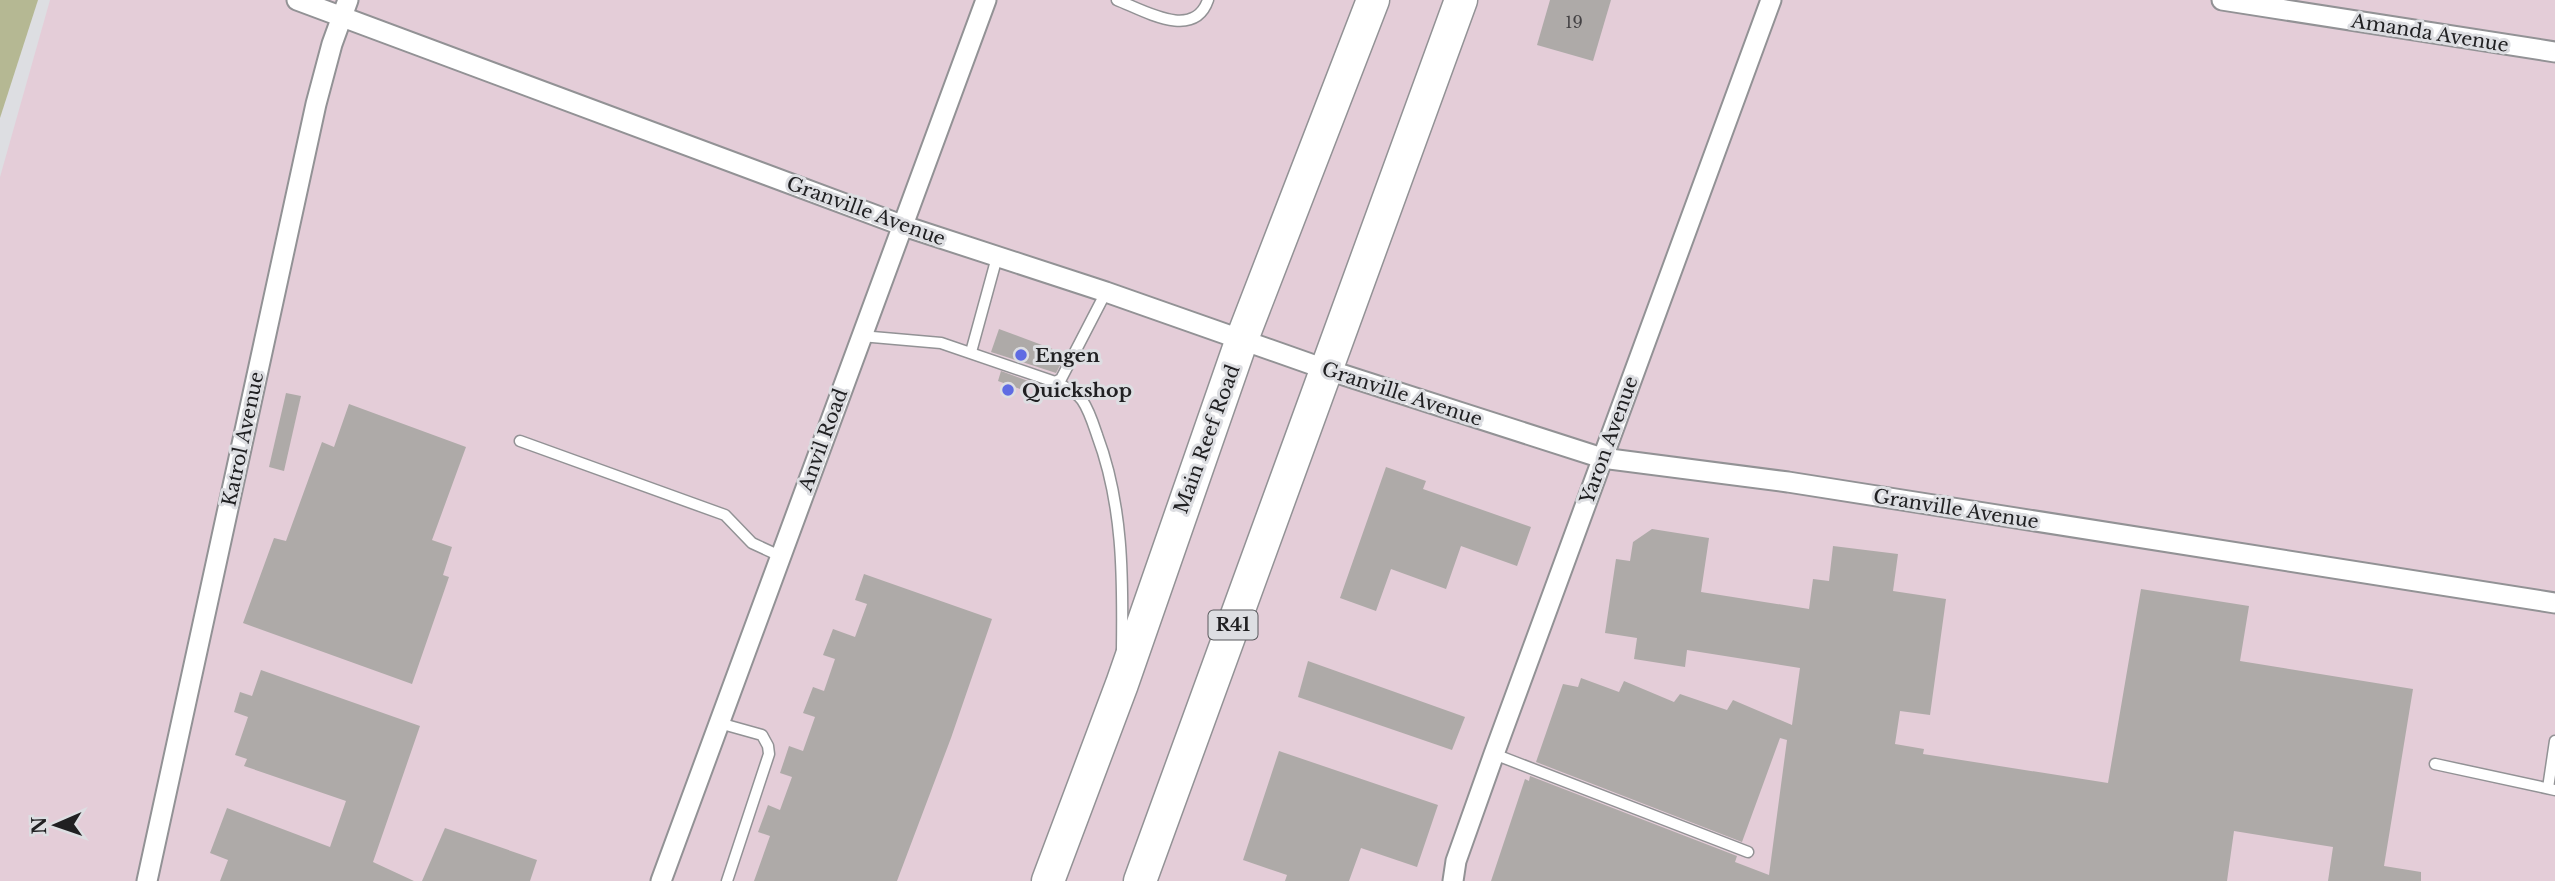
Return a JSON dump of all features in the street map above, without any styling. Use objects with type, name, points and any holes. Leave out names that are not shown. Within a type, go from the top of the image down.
[{"type":"main road","name":"Main Reef Road","points":[[1048,881],[1122,684],[1242,340],[1374,0]]},
{"type":"main road","name":"R41","points":[[1140,881],[1461,0]]},
{"type":"street","name":"Granville Avenue","points":[[297,0],[345,8],[904,226],[1106,292],[1325,369],[1602,458],[1788,482],[2555,603]]},
{"type":"street","name":"Anvil Road","points":[[661,881],[986,0]]},
{"type":"street","name":"Yaron Avenue","points":[[1453,881],[1456,861],[1494,754],[1771,0]]},
{"type":"street","name":"Amanda Avenue","points":[[2222,0],[2555,52]]},
{"type":"street","name":"Katrol Avenue","points":[[147,881],[316,104],[345,8]]},
{"type":"lane","points":[[1117,0],[1174,22],[1191,20],[1205,8],[1208,0]]},
{"type":"lane","points":[[971,352],[997,257]]},
{"type":"lane","points":[[1055,382],[1060,379],[1106,292]]},
{"type":"lane","points":[[861,336],[930,341],[971,352],[1072,390],[1087,408],[1115,498],[1121,564],[1122,684]]},
{"type":"lane","points":[[520,441],[725,515],[751,542],[780,556]]},
{"type":"lane","points":[[719,723],[762,736],[769,754],[727,881]]},
{"type":"lane","points":[[2435,764],[2551,789],[2555,741]]},
{"type":"lane","points":[[1494,754],[1748,852]]},
{"type":"shaded area","points":[[50,0],[2555,0],[2555,881],[0,881],[0,177]]},
{"type":"green space","points":[[0,0],[38,0],[0,118]]},
{"type":"building","points":[[1550,0],[1611,0],[1593,61],[1537,45]]},
{"type":"building","points":[[999,329],[1066,354],[1056,373],[991,352]]},
{"type":"building","points":[[1001,371],[1031,382],[1028,392],[998,381]]},
{"type":"building","points":[[286,393],[301,396],[284,471],[269,467]]},
{"type":"building","points":[[349,404],[466,447],[432,540],[452,547],[443,575],[449,577],[412,684],[243,623],[274,538],[286,541],[322,442],[334,447]]},
{"type":"building","points":[[1386,467],[1426,481],[1423,489],[1531,527],[1517,566],[1461,546],[1446,589],[1391,569],[1376,611],[1340,598]]},
{"type":"building","points":[[1652,529],[1709,538],[1701,592],[1809,609],[1813,579],[1829,581],[1833,546],[1898,554],[1893,591],[1946,599],[1930,715],[1900,711],[1895,744],[1924,749],[1923,754],[2108,783],[2141,589],[2249,606],[2240,661],[2413,689],[2384,866],[2421,872],[2421,881],[2328,881],[2333,847],[2234,831],[2227,881],[1491,881],[1525,779],[1529,781],[1530,776],[1737,856],[1735,862],[1769,875],[1787,740],[1780,738],[1742,842],[1536,762],[1563,684],[1578,687],[1581,678],[1619,692],[1624,681],[1674,702],[1680,694],[1727,710],[1733,700],[1792,725],[1800,668],[1687,650],[1685,667],[1634,659],[1637,638],[1605,633],[1616,559],[1630,561],[1633,542]]},
{"type":"building","points":[[864,574],[992,619],[951,738],[897,881],[754,881],[770,836],[758,832],[768,805],[780,810],[792,777],[780,773],[789,746],[803,751],[815,717],[803,713],[813,687],[824,691],[835,659],[823,655],[833,629],[855,637],[867,604],[855,600]]},
{"type":"building","points":[[1308,661],[1465,717],[1452,750],[1298,697]]},
{"type":"building","points":[[261,670],[420,726],[373,862],[414,881],[220,881],[228,860],[210,853],[227,808],[330,847],[346,801],[244,766],[247,759],[235,755],[248,717],[234,712],[240,692],[252,696]]},
{"type":"building","points":[[1279,751],[1438,805],[1417,867],[1361,848],[1349,881],[1285,881],[1287,875],[1243,860]]},
{"type":"building","points":[[445,828],[537,860],[530,881],[422,881]]},
{"type":"place","name":"Engen","points":[[1021,355]]},
{"type":"place","name":"Quickshop","points":[[1008,390]]}]
